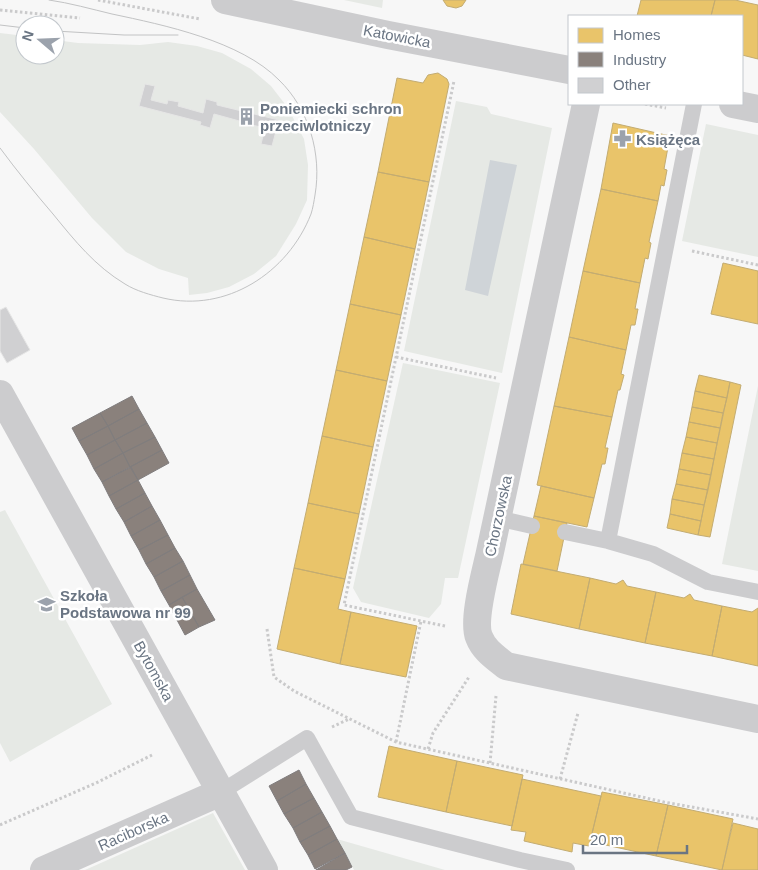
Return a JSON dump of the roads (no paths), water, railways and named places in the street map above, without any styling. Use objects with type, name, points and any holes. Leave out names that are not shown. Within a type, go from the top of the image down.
[{"type":"street","name":"Katowicka","points":[[225,0],[568,70]]},
{"type":"street","name":"Chorzowska","points":[[586,105],[477,619],[479,636],[489,652],[506,666],[758,719]]},
{"type":"street","points":[[738,105],[758,109]]},
{"type":"street","name":"Bytomska","points":[[0,394],[264,870]]},
{"type":"street","name":"Raciborska","points":[[44,870],[221,792]]},
{"type":"lane","points":[[608,540],[694,105]]},
{"type":"lane","points":[[498,518],[532,526]]},
{"type":"lane","points":[[565,532],[608,540],[653,554],[708,582],[758,592]]},
{"type":"lane","points":[[221,792],[306,738],[351,817],[567,870]]},
{"type":"tram line","points":[[0,148],[69,234],[95,261],[114,277],[129,286],[144,293],[163,298],[187,301],[209,300],[231,294],[252,284],[271,270],[287,254],[301,235],[311,214],[317,179],[315,148],[311,133],[298,104],[279,80],[263,66],[244,55],[201,36],[155,23],[49,0]]},
{"type":"tram line","points":[[0,25],[15,27]]},
{"type":"tram line","points":[[65,32],[124,35],[178,35]]},
{"type":"place","name":"Poniemiecki schron przeciwlotniczy","points":[[246,117]]},
{"type":"place","name":"Książęca","points":[[622,139]]},
{"type":"place","name":"Szkoła Podstawowa nr 99","points":[[46,604]]}]
